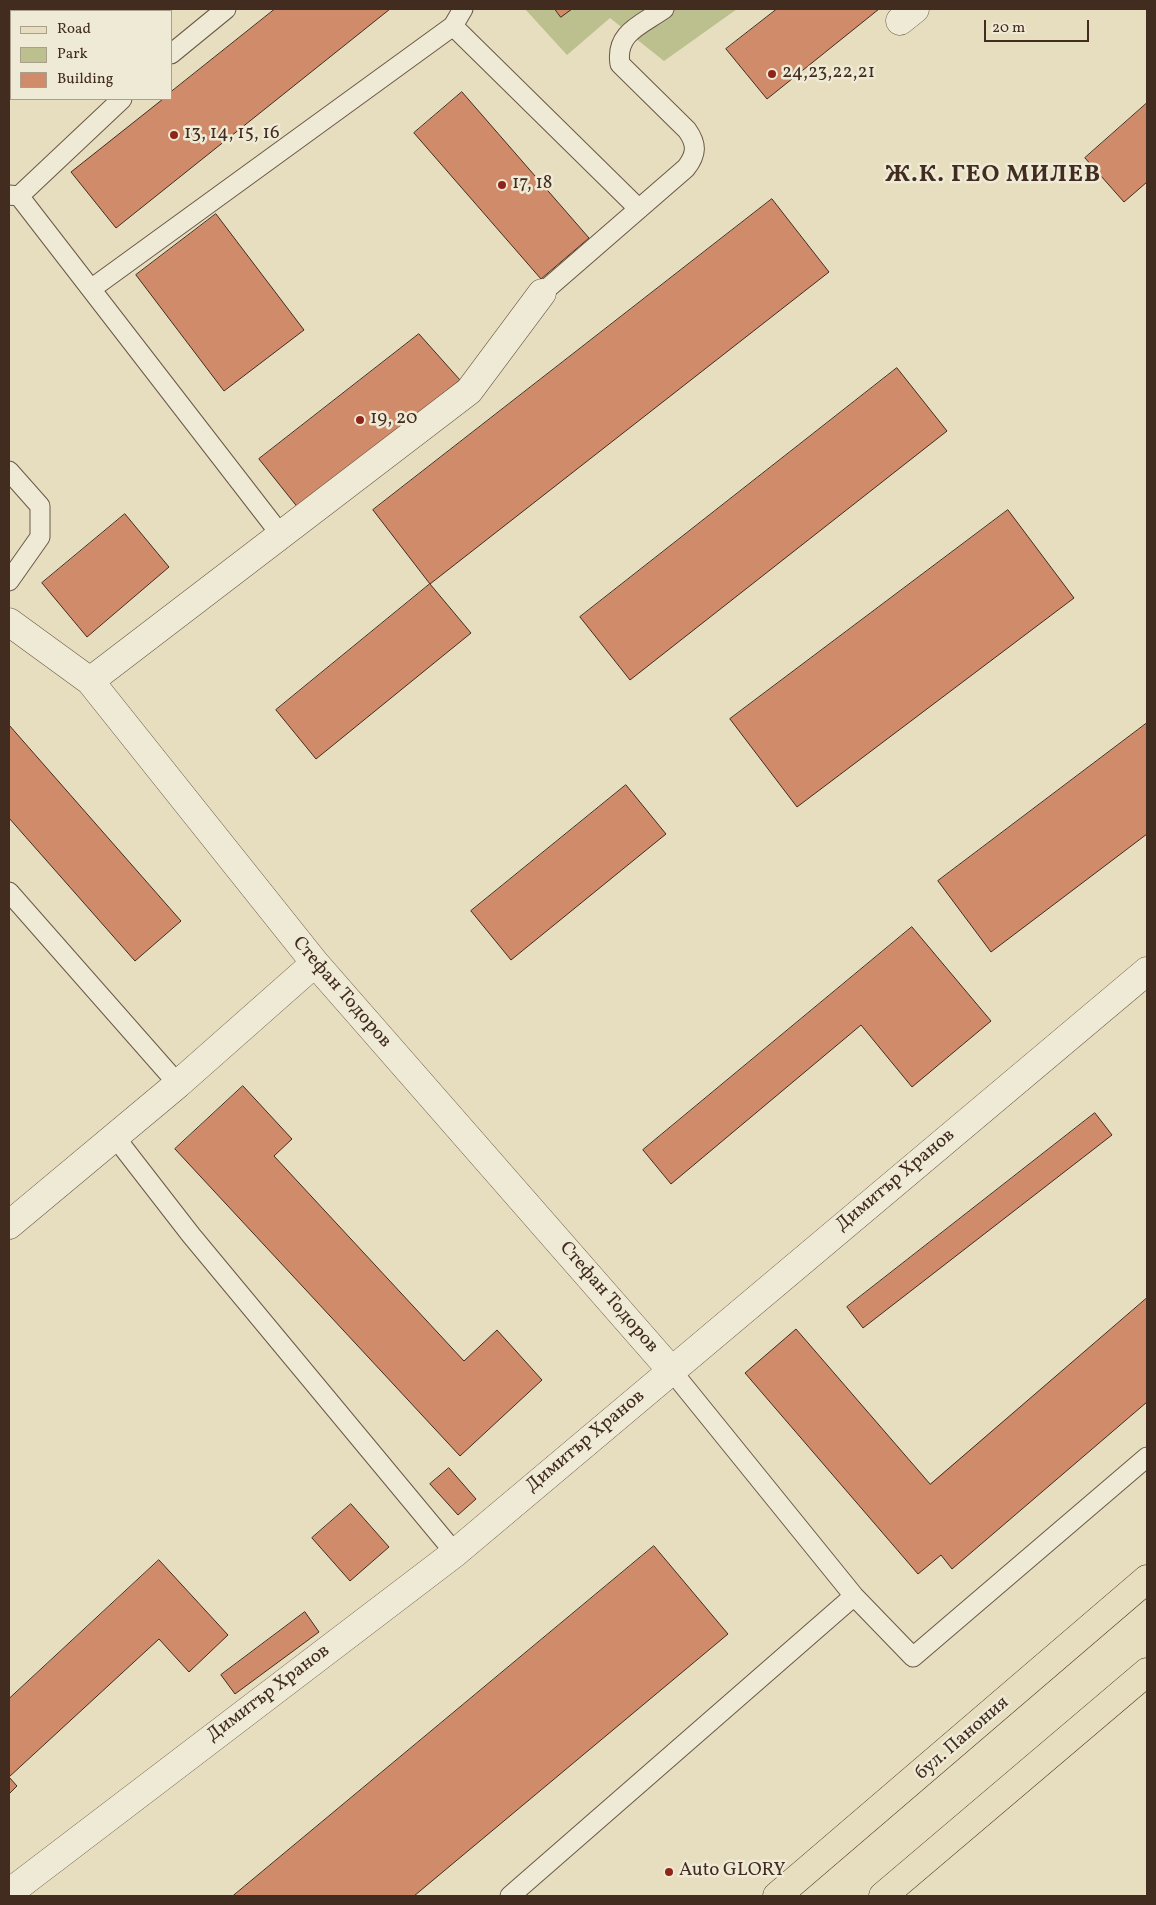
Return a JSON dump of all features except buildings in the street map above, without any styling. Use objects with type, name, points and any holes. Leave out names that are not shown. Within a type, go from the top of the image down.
[{"type":"main road","name":"бул. Панония","points":[[777,1896],[1147,1579]]},
{"type":"main road","points":[[883,1896],[1147,1672]]},
{"type":"street","points":[[90,681],[469,391],[542,293]]},
{"type":"street","name":"Стефан Тодоров","points":[[9,622],[90,681],[315,964],[671,1370]]},
{"type":"street","points":[[9,1225],[178,1084],[315,964]]},
{"type":"street","name":"Димитър Хранов","points":[[9,1893],[455,1552],[1147,971]]},
{"type":"lane","points":[[172,53],[226,9]]},
{"type":"lane","points":[[91,289],[453,26],[463,9]]},
{"type":"lane","points":[[542,293],[686,168],[692,160],[695,149],[693,139],[687,130],[620,64],[618,50],[623,38],[664,9]]},
{"type":"lane","points":[[453,26],[639,209]]},
{"type":"lane","points":[[121,100],[14,195],[91,289],[281,536]]},
{"type":"lane","points":[[9,471],[40,506],[40,537],[9,581]]},
{"type":"lane","points":[[9,892],[178,1084]]},
{"type":"lane","points":[[115,1137],[191,1235],[455,1552]]},
{"type":"lane","points":[[671,1370],[854,1596],[913,1657],[1147,1457]]},
{"type":"lane","points":[[510,1896],[854,1596]]},
{"type":"green space","points":[[525,9],[737,9],[664,61],[610,18],[567,55]]},
{"type":"place","name":"24,23,22,21","points":[[772,74]]},
{"type":"place","name":"13, 14, 15, 16","points":[[174,135]]},
{"type":"place","name":"17, 18","points":[[502,185]]},
{"type":"place","name":"19, 20","points":[[360,420]]},
{"type":"place","name":"Auto GLORY","points":[[669,1872]]},
{"type":"district","name":"Ж.К. ГЕО МИЛЕВ","points":[[993,177]]}]
